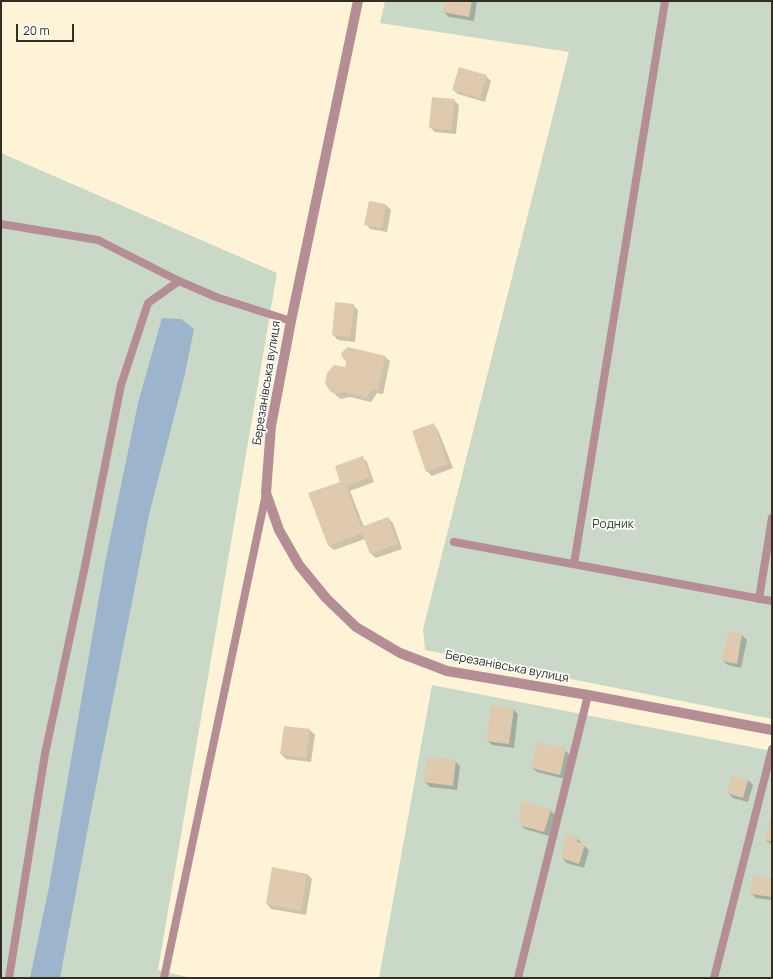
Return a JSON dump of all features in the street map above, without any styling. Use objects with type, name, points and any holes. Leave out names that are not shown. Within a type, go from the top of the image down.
[{"type":"street","name":"Березанівська вулиця","points":[[358,1],[291,321],[271,426],[266,493],[279,530],[299,564],[326,598],[356,627],[400,653],[447,671],[588,695],[772,730]]},
{"type":"lane","points":[[574,564],[665,1]]},
{"type":"lane","points":[[1,224],[98,240],[179,281],[216,297],[291,321]]},
{"type":"lane","points":[[9,978],[45,754],[84,571],[121,385],[148,303],[179,281]]},
{"type":"lane","points":[[164,978],[266,493]]},
{"type":"lane","points":[[759,599],[772,518]]},
{"type":"lane","points":[[454,542],[772,601]]},
{"type":"lane","points":[[518,978],[588,695]]},
{"type":"lane","points":[[714,978],[772,749]]},
{"type":"green space","name":"Родник","points":[[385,1],[772,1],[772,719],[425,650],[423,629],[569,52],[380,23]]},
{"type":"green space","points":[[1,153],[277,273],[158,970],[191,978],[1,978]]},
{"type":"green space","points":[[432,685],[772,751],[772,978],[379,978]]},
{"type":"water","points":[[162,318],[181,319],[194,329],[185,374],[149,515],[60,978],[30,978],[49,887],[105,563],[138,403]]},
{"type":"building","points":[[445,1],[472,1],[469,17],[443,12]]},
{"type":"building","points":[[459,67],[487,75],[480,98],[452,90]]},
{"type":"building","points":[[432,97],[455,99],[451,130],[429,128]]},
{"type":"building","points":[[369,201],[386,204],[382,228],[364,225]]},
{"type":"building","points":[[335,302],[354,304],[350,337],[332,335]]},
{"type":"building","points":[[348,347],[386,356],[378,390],[372,389],[366,398],[345,392],[335,394],[329,390],[325,383],[327,373],[334,365],[345,367],[347,360],[343,359],[341,353]]},
{"type":"building","points":[[434,423],[448,464],[426,472],[412,431]]},
{"type":"building","points":[[363,456],[370,477],[346,486],[361,527],[388,517],[398,544],[370,554],[362,533],[328,546],[308,493],[340,482],[335,466]]},
{"type":"building","points":[[728,631],[742,634],[737,664],[722,661]]},
{"type":"building","points":[[491,705],[514,708],[509,744],[486,741]]},
{"type":"building","points":[[284,726],[310,729],[306,758],[280,754]]},
{"type":"building","points":[[537,742],[566,749],[560,775],[531,768]]},
{"type":"building","points":[[426,757],[456,760],[453,786],[424,782]]},
{"type":"building","points":[[732,775],[748,780],[743,798],[727,793]]},
{"type":"building","points":[[521,800],[551,809],[544,832],[519,825]]},
{"type":"building","points":[[772,816],[772,842],[764,839]]},
{"type":"building","points":[[567,834],[578,837],[577,842],[585,844],[579,864],[561,858]]},
{"type":"building","points":[[272,867],[307,874],[301,911],[266,904]]},
{"type":"building","points":[[753,876],[772,878],[772,897],[750,894]]}]
